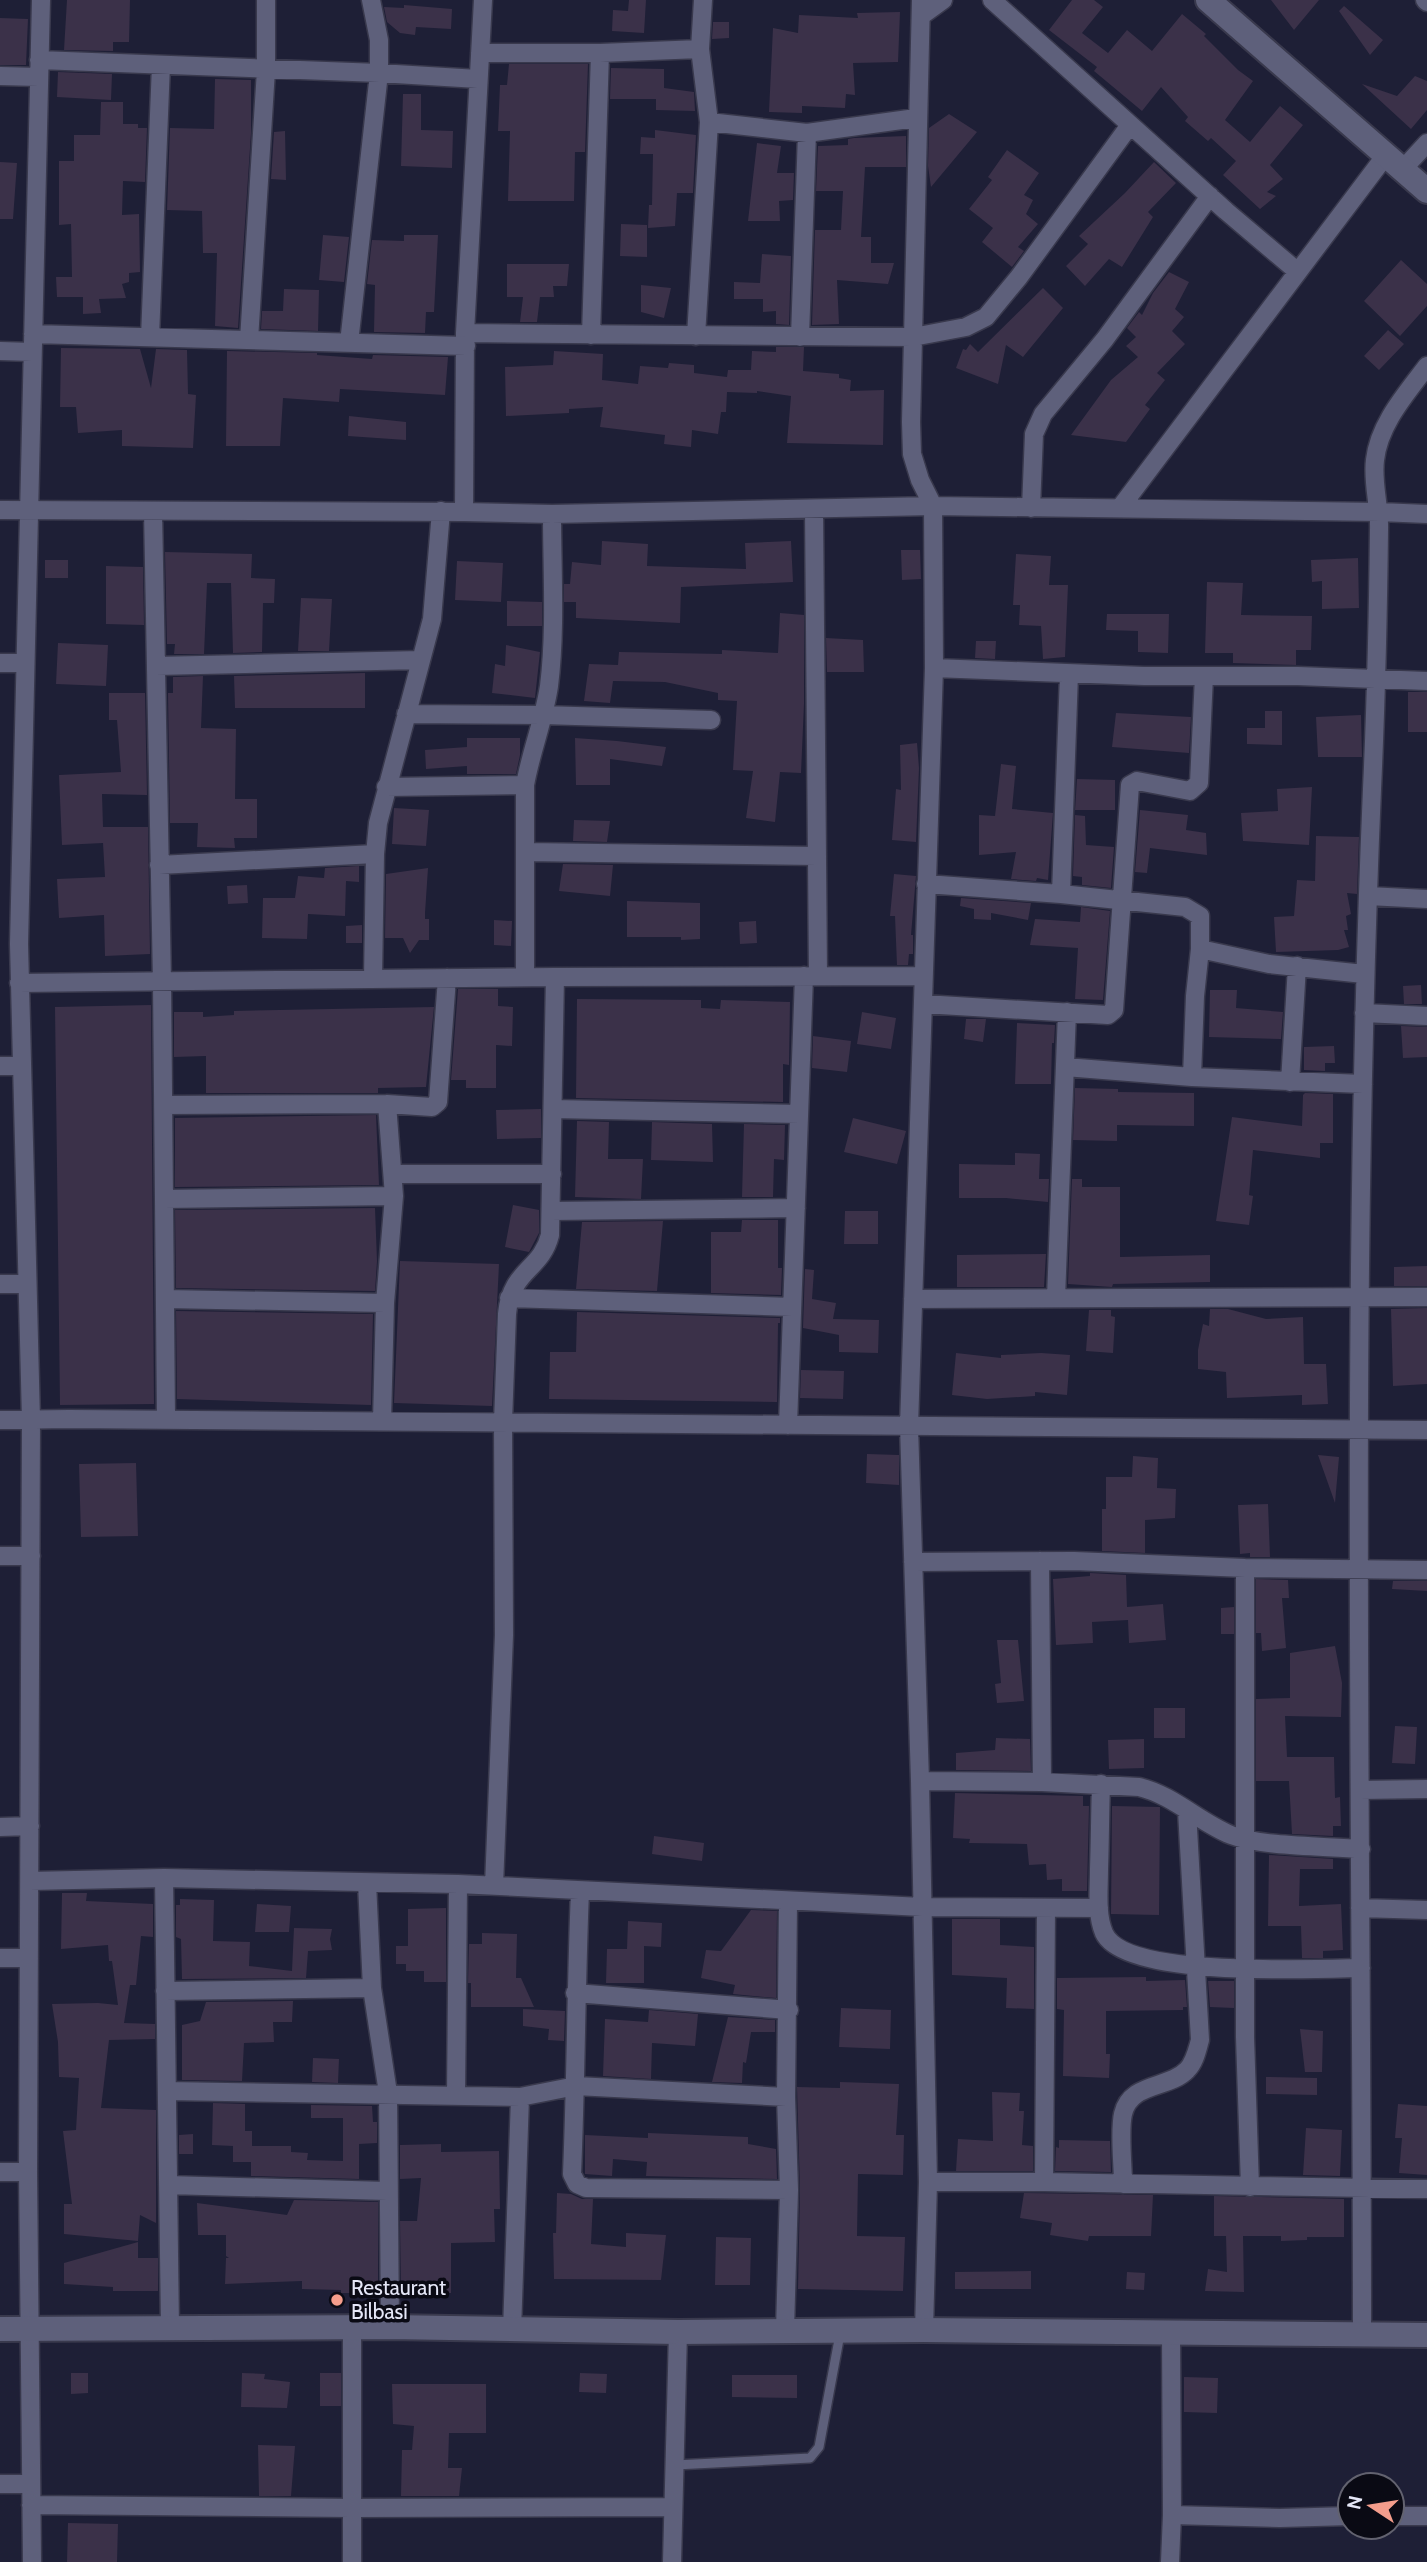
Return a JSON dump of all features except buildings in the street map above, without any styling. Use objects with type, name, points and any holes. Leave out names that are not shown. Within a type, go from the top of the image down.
[{"type":"street","points":[[32,2562],[28,2172],[31,1420],[19,944],[41,0]]},
{"type":"street","points":[[249,340],[265,70],[266,0]]},
{"type":"street","points":[[349,343],[379,73],[379,40],[371,0]]},
{"type":"street","points":[[464,512],[465,340],[483,0]]},
{"type":"street","points":[[696,337],[709,122],[700,49],[703,0]]},
{"type":"street","points":[[924,2330],[928,2182],[909,1426],[934,668],[933,506],[920,480],[912,454],[916,118],[921,8],[943,0]]},
{"type":"street","points":[[992,0],[1298,272]]},
{"type":"street","points":[[1208,0],[1427,191]]},
{"type":"street","points":[[480,53],[600,53],[700,49]]},
{"type":"street","points":[[592,335],[600,53]]},
{"type":"street","points":[[150,337],[161,65]]},
{"type":"street","points":[[0,76],[39,69],[161,65],[478,79]]},
{"type":"street","points":[[709,122],[807,133],[916,118]]},
{"type":"street","points":[[0,351],[32,343],[150,337],[349,343],[592,335],[913,337],[966,327],[986,317],[1019,277],[1130,125]]},
{"type":"street","points":[[800,337],[807,133]]},
{"type":"street","points":[[1120,508],[1298,272],[1395,162],[1427,143]]},
{"type":"street","points":[[1031,508],[1034,435],[1044,414],[1105,339],[1210,196]]},
{"type":"street","points":[[1362,2334],[1359,1298],[1364,974],[1377,680],[1380,512],[1374,463],[1379,439],[1388,419],[1427,366]]},
{"type":"street","points":[[0,510],[441,511],[552,514],[933,506],[1427,514]]},
{"type":"street","points":[[788,1424],[799,1114],[811,976],[817,856],[814,509]]},
{"type":"street","points":[[153,511],[162,982],[166,1419]]},
{"type":"street","points":[[373,979],[378,823],[435,604],[441,511]]},
{"type":"street","points":[[525,977],[525,785],[551,665],[552,514]]},
{"type":"street","points":[[156,666],[421,660]]},
{"type":"street","points":[[0,663],[25,663]]},
{"type":"street","points":[[934,668],[1069,674],[1298,676],[1427,681]]},
{"type":"street","points":[[1061,894],[1069,674]]},
{"type":"street","points":[[923,1004],[1108,1015],[1114,1010],[1130,785],[1137,781],[1190,791],[1199,783],[1204,676]]},
{"type":"street","points":[[406,715],[542,715],[711,720]]},
{"type":"street","points":[[386,787],[525,785]]},
{"type":"street","points":[[525,852],[817,856]]},
{"type":"street","points":[[159,864],[375,854]]},
{"type":"street","points":[[926,884],[1185,907],[1200,916],[1192,1077]]},
{"type":"street","points":[[1368,895],[1427,899]]},
{"type":"street","points":[[0,944],[19,944]]},
{"type":"street","points":[[1200,949],[1269,964],[1364,974]]},
{"type":"street","points":[[1290,1082],[1297,966]]},
{"type":"street","points":[[19,983],[555,976],[923,976]]},
{"type":"street","points":[[494,1886],[504,1635],[503,1422],[509,1298],[519,1278],[546,1250],[550,1235],[555,976]]},
{"type":"street","points":[[163,1105],[387,1104],[432,1107],[438,1102],[447,978]]},
{"type":"street","points":[[1056,1298],[1068,1012]]},
{"type":"street","points":[[1364,1013],[1427,1016]]},
{"type":"street","points":[[0,1066],[20,1066]]},
{"type":"street","points":[[1065,1067],[1192,1077],[1363,1084]]},
{"type":"street","points":[[382,1421],[385,1303],[394,1196],[387,1104]]},
{"type":"street","points":[[553,1109],[799,1114]]},
{"type":"street","points":[[393,1174],[552,1174]]},
{"type":"street","points":[[164,1199],[394,1196]]},
{"type":"street","points":[[551,1211],[796,1208]]},
{"type":"street","points":[[0,1284],[27,1284]]},
{"type":"street","points":[[913,1299],[1427,1297]]},
{"type":"street","points":[[509,1298],[792,1307]]},
{"type":"street","points":[[165,1299],[385,1303]]},
{"type":"street","points":[[0,1420],[166,1419],[1427,1430]]},
{"type":"street","points":[[0,1556],[31,1556]]},
{"type":"street","points":[[913,1562],[1040,1561],[1359,1571],[1427,1570]]},
{"type":"street","points":[[1040,1561],[1042,1782]]},
{"type":"street","points":[[1245,1568],[1245,2038],[1250,2187]]},
{"type":"street","points":[[920,1781],[1101,1784],[1153,1791],[1219,1830],[1247,1840],[1361,1849]]},
{"type":"street","points":[[1101,1784],[1099,1908],[1103,1931],[1119,1948],[1145,1957],[1195,1965],[1246,1969],[1361,1968]]},
{"type":"street","points":[[1360,1790],[1427,1789]]},
{"type":"street","points":[[1123,2184],[1123,2113],[1131,2098],[1142,2090],[1185,2073],[1193,2063],[1200,2040],[1188,1811]]},
{"type":"street","points":[[0,1827],[30,1826]]},
{"type":"street","points":[[30,1881],[164,1878],[458,1884],[922,1908],[1099,1908]]},
{"type":"street","points":[[164,1878],[170,2329]]},
{"type":"street","points":[[367,1884],[372,1989],[388,2093],[390,2327]]},
{"type":"street","points":[[456,2095],[458,1884]]},
{"type":"street","points":[[580,1891],[575,1993],[576,2086],[572,2174],[577,2184],[586,2188],[789,2190]]},
{"type":"street","points":[[785,2330],[789,2190],[786,2097],[789,2010],[788,1902]]},
{"type":"street","points":[[1044,2182],[1046,1908]]},
{"type":"street","points":[[1360,1908],[1427,1910]]},
{"type":"street","points":[[0,1958],[29,1958]]},
{"type":"street","points":[[165,1991],[372,1989]]},
{"type":"street","points":[[575,1993],[789,2010]]},
{"type":"street","points":[[167,2091],[520,2097],[576,2086],[786,2097]]},
{"type":"street","points":[[512,2331],[520,2097]]},
{"type":"street","points":[[0,2172],[28,2172]]},
{"type":"street","points":[[928,2182],[1427,2189]]},
{"type":"street","points":[[168,2185],[387,2191]]},
{"type":"street","points":[[0,2329],[390,2327],[512,2331],[924,2330],[1427,2335]]},
{"type":"street","points":[[352,2328],[352,2562]]},
{"type":"street","points":[[671,2562],[678,2332]]},
{"type":"street","points":[[1170,2562],[1171,2334]]},
{"type":"street","points":[[0,2484],[31,2484]]},
{"type":"street","points":[[31,2505],[673,2507]]},
{"type":"street","points":[[1172,2515],[1336,2516]]},
{"type":"street","points":[[1406,2516],[1427,2516]]},
{"type":"lane","points":[[675,2465],[810,2458],[820,2446],[841,2330]]},
{"type":"place","name":"Restaurant Bilbasi","points":[[337,2300]]}]
